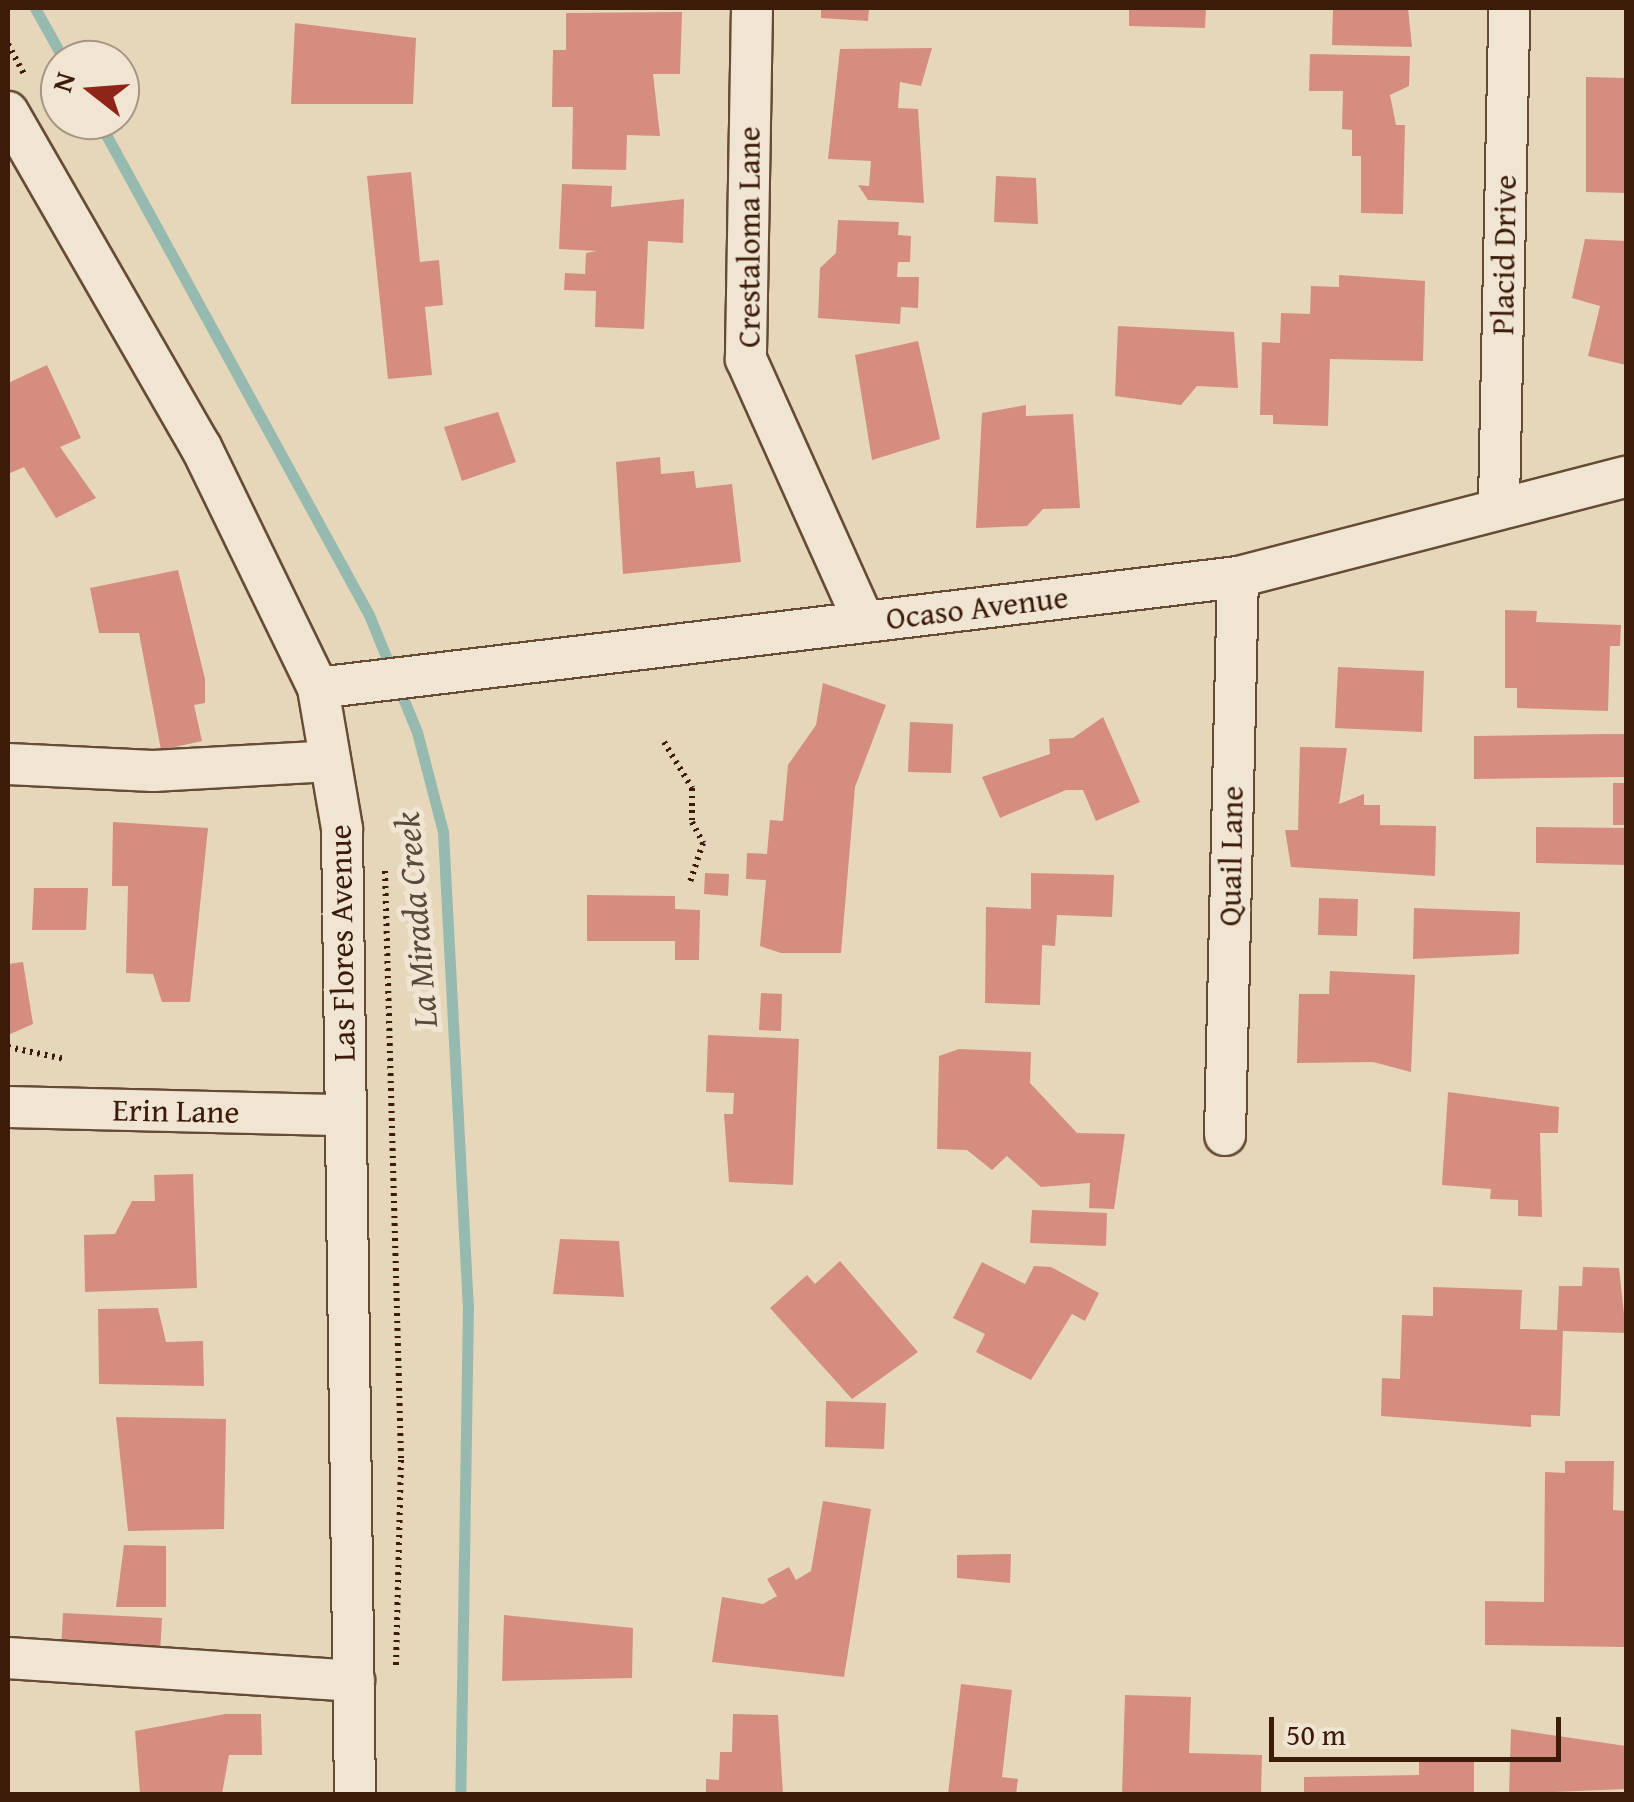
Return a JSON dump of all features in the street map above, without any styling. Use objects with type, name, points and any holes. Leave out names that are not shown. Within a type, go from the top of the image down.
[{"type":"street","name":"Crestaloma Lane","points":[[752,8],[746,359],[864,621]]},
{"type":"street","name":"Placid Drive","points":[[1498,503],[1510,8]]},
{"type":"street","name":"Las Flores Avenue","points":[[8,112],[201,447],[318,688],[342,829],[355,1794]]},
{"type":"street","name":"Ocaso Avenue","points":[[318,688],[434,669],[1238,577],[1498,503],[1626,477]]},
{"type":"street","name":"Quail Lane","points":[[1225,1135],[1238,577]]},
{"type":"street","points":[[8,764],[153,772],[330,761]]},
{"type":"street","name":"Erin Lane","points":[[8,1107],[345,1115]]},
{"type":"street","points":[[8,1658],[354,1681]]},
{"type":"path","points":[[664,742],[692,788],[692,822],[704,843],[690,882]]},
{"type":"path","points":[[8,1047],[65,1060]]},
{"type":"path","points":[[396,1686],[402,1460]]},
{"type":"building","points":[[821,8],[869,8],[868,21],[821,18]]},
{"type":"building","points":[[1129,8],[1206,8],[1205,28],[1129,26]]},
{"type":"building","points":[[1333,8],[1408,8],[1412,47],[1332,45]]},
{"type":"building","points":[[682,12],[680,74],[653,74],[660,136],[627,135],[626,170],[572,169],[573,107],[552,107],[553,50],[566,50],[566,13]]},
{"type":"building","points":[[295,23],[416,38],[413,104],[291,104]]},
{"type":"building","points":[[932,48],[921,86],[900,82],[898,108],[918,109],[924,203],[868,200],[858,185],[869,186],[871,161],[828,159],[840,49]]},
{"type":"building","points":[[1310,54],[1410,56],[1409,86],[1390,95],[1396,125],[1405,125],[1403,214],[1361,213],[1361,156],[1352,156],[1352,130],[1342,129],[1343,91],[1309,91]]},
{"type":"building","points":[[1586,77],[1626,78],[1626,193],[1586,192]]},
{"type":"building","points":[[411,172],[420,262],[439,260],[443,305],[425,307],[432,375],[388,379],[367,176]]},
{"type":"building","points":[[996,176],[1036,178],[1038,224],[994,222]]},
{"type":"building","points":[[562,184],[612,186],[611,207],[684,199],[683,243],[648,241],[644,329],[595,327],[596,291],[564,290],[565,273],[585,274],[586,253],[597,251],[559,249]]},
{"type":"building","points":[[838,220],[899,222],[898,235],[911,236],[910,262],[898,262],[897,277],[919,277],[918,308],[901,307],[900,324],[818,318],[820,268],[836,253]]},
{"type":"building","points":[[1585,239],[1626,241],[1626,365],[1588,356],[1600,306],[1572,298]]},
{"type":"building","points":[[1339,275],[1425,281],[1423,361],[1330,359],[1328,426],[1273,424],[1273,415],[1260,415],[1262,342],[1280,343],[1281,313],[1310,314],[1311,286],[1339,287]]},
{"type":"building","points":[[1118,326],[1234,332],[1238,388],[1197,386],[1181,405],[1115,396]]},
{"type":"building","points":[[918,341],[940,439],[872,460],[855,355]]},
{"type":"building","points":[[47,365],[81,438],[60,447],[96,498],[56,518],[24,467],[8,474],[8,383]]},
{"type":"building","points":[[1026,405],[1026,416],[1073,414],[1080,508],[1043,509],[1027,526],[976,528],[982,413]]},
{"type":"building","points":[[498,412],[516,462],[462,481],[444,427]]},
{"type":"building","points":[[660,457],[661,474],[694,471],[696,488],[732,484],[741,562],[623,574],[616,462]]},
{"type":"building","points":[[178,570],[205,679],[205,703],[194,705],[202,741],[161,750],[139,633],[99,633],[90,588]]},
{"type":"building","points":[[1505,610],[1537,611],[1536,622],[1621,625],[1620,646],[1610,646],[1608,711],[1517,708],[1517,688],[1505,688]]},
{"type":"building","points":[[1338,667],[1424,671],[1422,732],[1335,728]]},
{"type":"building","points":[[823,683],[886,705],[855,787],[841,953],[781,953],[760,946],[766,880],[746,879],[747,853],[767,854],[770,820],[783,821],[788,765],[816,725]]},
{"type":"building","points":[[1103,717],[1140,802],[1096,821],[1083,790],[1066,790],[1000,818],[982,777],[1050,754],[1049,739],[1073,738]]},
{"type":"building","points":[[910,722],[953,724],[951,773],[908,772]]},
{"type":"building","points":[[1626,734],[1626,777],[1474,779],[1474,736]]},
{"type":"building","points":[[1300,747],[1347,748],[1339,804],[1364,794],[1364,805],[1380,805],[1380,825],[1436,826],[1435,876],[1291,867],[1285,830],[1298,830]]},
{"type":"building","points":[[1613,783],[1626,783],[1626,825],[1613,825]]},
{"type":"building","points":[[113,822],[208,828],[190,1002],[162,1002],[153,974],[126,973],[128,886],[112,886]]},
{"type":"building","points":[[1536,827],[1626,828],[1626,865],[1536,863]]},
{"type":"building","points":[[705,873],[729,874],[728,896],[704,894]]},
{"type":"building","points":[[1031,873],[1114,875],[1112,917],[1057,915],[1055,946],[1042,945],[1040,1005],[985,1003],[986,907],[1031,909]]},
{"type":"building","points":[[34,888],[88,888],[86,930],[32,930]]},
{"type":"building","points":[[587,895],[675,896],[675,909],[700,910],[699,960],[675,960],[675,941],[587,941]]},
{"type":"building","points":[[1319,898],[1358,899],[1357,936],[1318,935]]},
{"type":"building","points":[[1414,908],[1520,912],[1519,954],[1413,959]]},
{"type":"building","points":[[23,962],[33,1024],[8,1035],[8,964]]},
{"type":"building","points":[[1330,971],[1415,975],[1411,1072],[1373,1062],[1297,1063],[1299,994],[1329,994]]},
{"type":"building","points":[[761,993],[782,994],[781,1031],[759,1030]]},
{"type":"building","points":[[708,1035],[799,1039],[793,1185],[729,1182],[724,1114],[733,1114],[734,1093],[706,1092]]},
{"type":"building","points":[[959,1049],[1031,1052],[1030,1083],[1077,1133],[1125,1134],[1114,1209],[1089,1208],[1090,1183],[1041,1187],[1007,1156],[992,1170],[967,1150],[937,1149],[939,1056]]},
{"type":"building","points":[[1448,1092],[1559,1107],[1558,1133],[1540,1133],[1542,1217],[1518,1216],[1518,1200],[1490,1199],[1491,1189],[1442,1185]]},
{"type":"building","points":[[193,1174],[197,1288],[85,1292],[84,1235],[115,1234],[132,1201],[155,1201],[154,1175]]},
{"type":"building","points":[[1032,1210],[1107,1213],[1106,1246],[1030,1243]]},
{"type":"building","points":[[560,1239],[619,1241],[624,1297],[553,1294]]},
{"type":"building","points":[[840,1261],[918,1352],[852,1399],[770,1308],[807,1275],[815,1284]]},
{"type":"building","points":[[982,1262],[1025,1284],[1034,1266],[1051,1267],[1099,1293],[1085,1321],[1072,1314],[1031,1380],[976,1352],[985,1334],[953,1318]]},
{"type":"building","points":[[1583,1267],[1619,1268],[1626,1333],[1563,1331],[1560,1416],[1531,1415],[1531,1427],[1381,1416],[1382,1378],[1400,1379],[1402,1315],[1433,1316],[1433,1287],[1522,1290],[1520,1329],[1557,1330],[1559,1286],[1582,1286]]},
{"type":"building","points":[[158,1308],[166,1342],[203,1341],[204,1386],[99,1384],[98,1309]]},
{"type":"building","points":[[826,1401],[886,1403],[884,1449],[825,1447]]},
{"type":"building","points":[[116,1417],[226,1419],[224,1529],[128,1531]]},
{"type":"building","points":[[1565,1461],[1614,1461],[1613,1510],[1626,1511],[1626,1647],[1485,1645],[1485,1601],[1544,1602],[1545,1472],[1565,1473]]},
{"type":"building","points":[[823,1501],[871,1509],[844,1677],[712,1662],[722,1597],[763,1604],[777,1596],[767,1579],[789,1567],[796,1580],[811,1571]]},
{"type":"building","points":[[124,1545],[166,1546],[166,1607],[116,1607]]},
{"type":"building","points":[[1011,1554],[1010,1583],[957,1578],[957,1555]]},
{"type":"building","points":[[63,1613],[162,1618],[160,1655],[61,1650]]},
{"type":"building","points":[[504,1615],[633,1628],[632,1678],[502,1681]]},
{"type":"building","points":[[961,1684],[1012,1690],[1002,1777],[1018,1779],[1016,1794],[948,1794]]},
{"type":"building","points":[[1125,1695],[1191,1697],[1189,1753],[1262,1755],[1261,1794],[1122,1794]]},
{"type":"building","points":[[225,1714],[261,1714],[262,1755],[229,1755],[222,1794],[140,1794],[135,1731]]},
{"type":"building","points":[[733,1714],[778,1715],[783,1794],[706,1794],[706,1779],[719,1780],[720,1752],[732,1752]]},
{"type":"building","points":[[1511,1729],[1626,1746],[1626,1789],[1509,1794]]},
{"type":"building","points":[[1419,1762],[1474,1762],[1474,1794],[1304,1794],[1304,1777],[1419,1775]]},
{"type":"waterway","name":"La Mirada Creek","points":[[35,8],[53,40]]},
{"type":"waterway","name":"La Mirada Creek","points":[[109,140],[369,615],[417,732],[443,832],[468,1305],[460,1794]]}]
